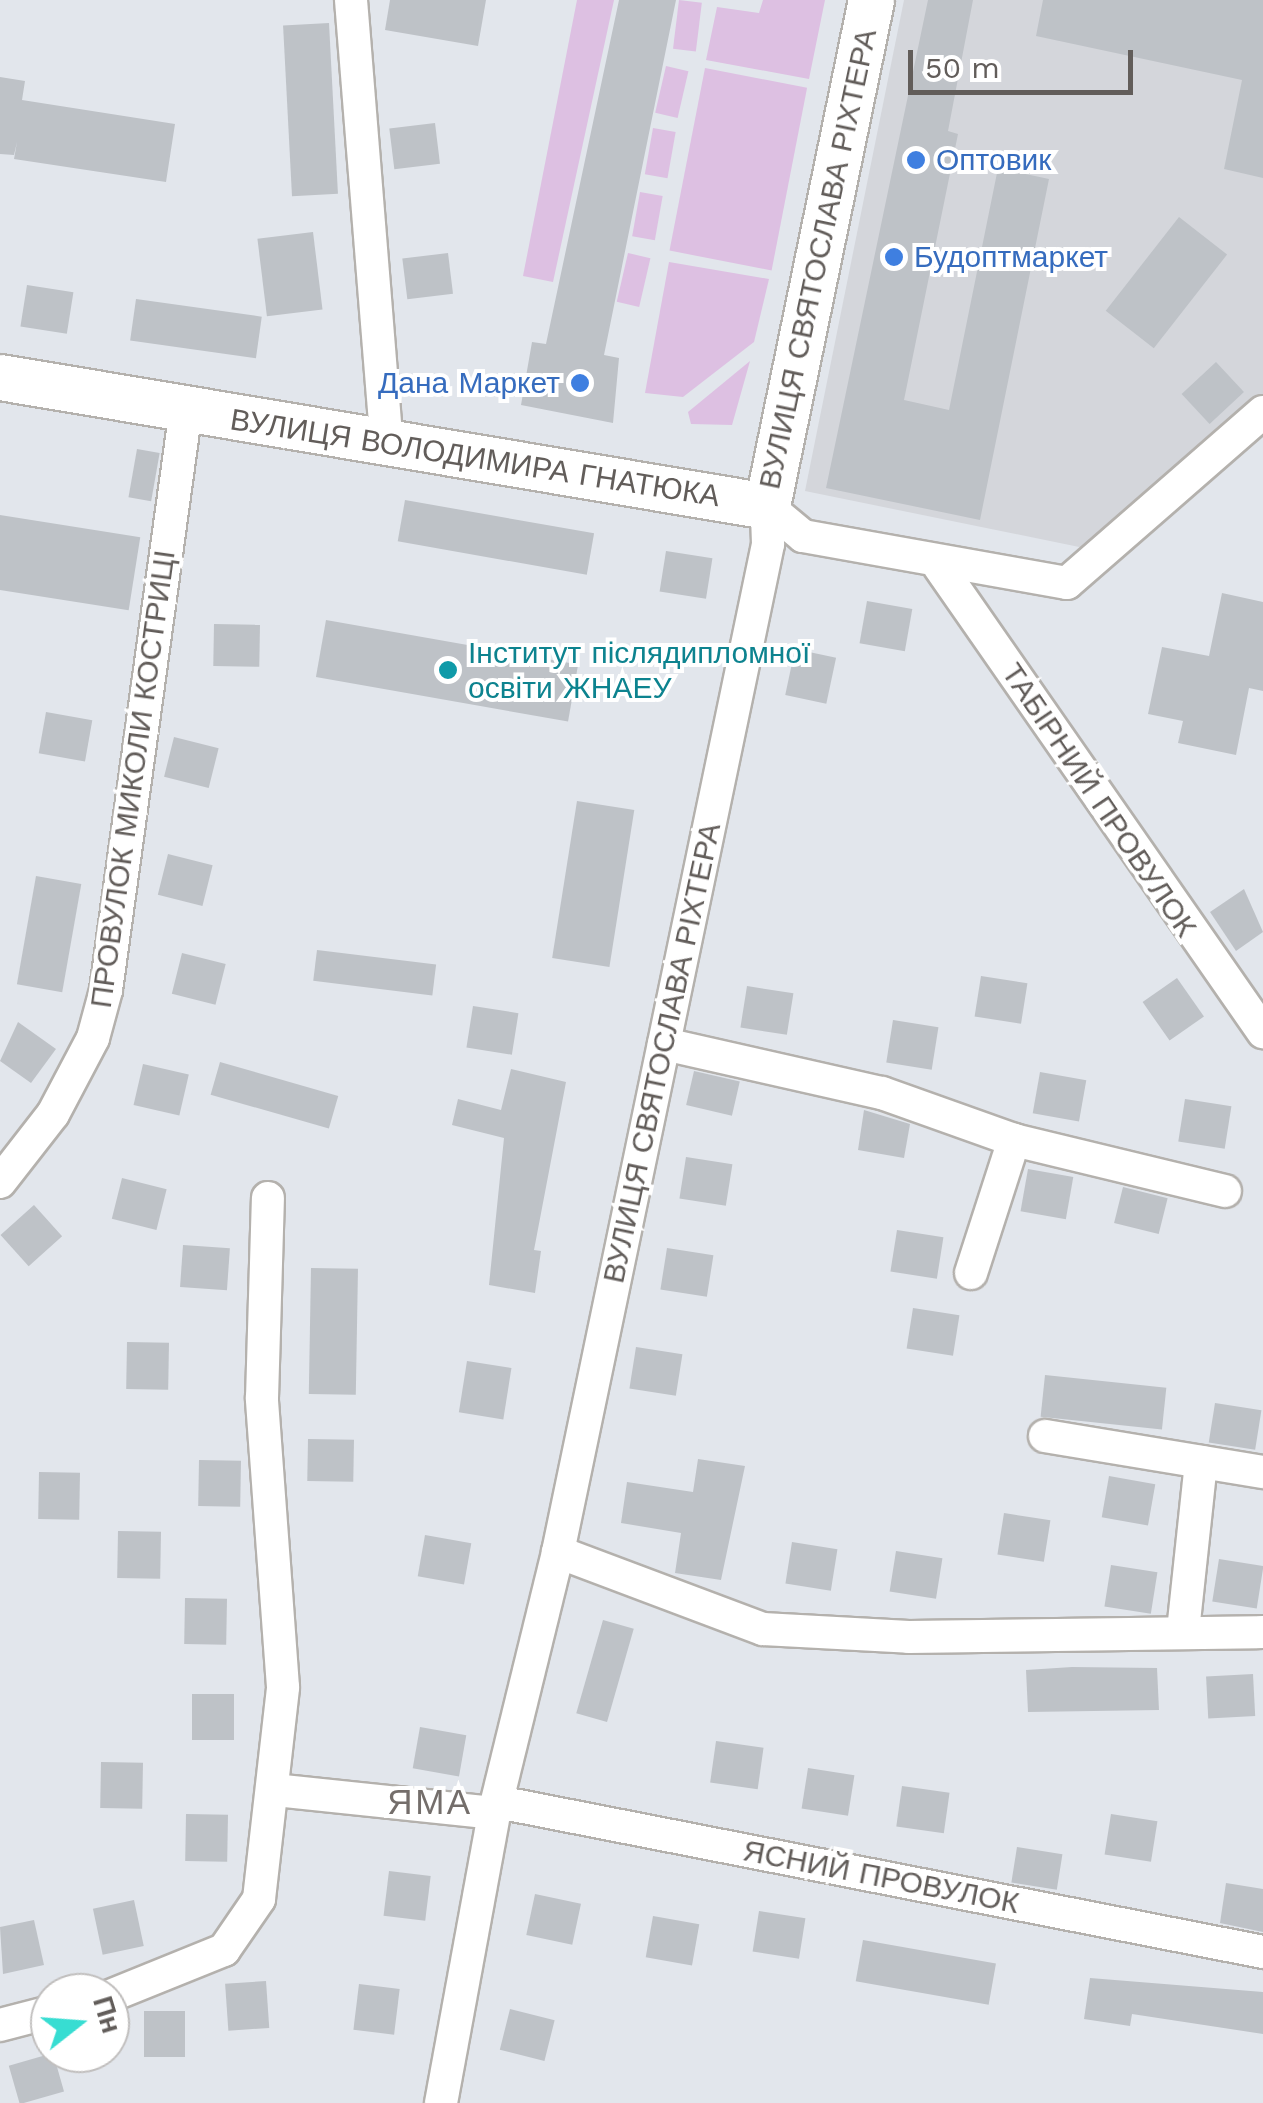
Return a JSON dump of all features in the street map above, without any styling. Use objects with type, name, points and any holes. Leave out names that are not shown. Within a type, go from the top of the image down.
[{"type":"main road","name":"ВУЛИЦЯ СВЯТОСЛАВА РІХТЕРА","points":[[767,506],[871,0]]},
{"type":"main road","name":"ВУЛИЦЯ ВОЛОДИМИРА ГНАТЮКА","points":[[0,377],[767,506]]},
{"type":"street","points":[[352,0],[388,445]]},
{"type":"street","name":"ПРОВУЛОК МИКОЛИ КОСТРИЦІ","points":[[0,1182],[53,1114],[93,1038],[106,990],[186,409]]},
{"type":"street","name":"ВУЛИЦЯ ВОЛОДИМИРА ГНАТЮКА","points":[[767,506],[803,536],[938,566],[1067,583],[1263,412]]},
{"type":"street","name":"ВУЛИЦЯ СВЯТОСЛАВА РІХТЕРА","points":[[440,2103],[496,1808],[558,1552],[768,544],[767,506]]},
{"type":"street","name":"ТАБІРНИЙ ПРОВУЛОК","points":[[938,566],[1263,1032]]},
{"type":"street","points":[[664,1044],[882,1093],[1014,1140],[1225,1192]]},
{"type":"street","points":[[970,1273],[1014,1140]]},
{"type":"street","points":[[130,1987],[240,1937],[259,1899],[275,1790],[283,1687],[262,1398],[268,1198]]},
{"type":"street","points":[[1046,1436],[1263,1472]]},
{"type":"street","points":[[1184,1632],[1201,1462]]},
{"type":"street","points":[[558,1552],[763,1628],[909,1637],[1263,1632]]},
{"type":"street","name":"ЯСНИЙ ПРОВУЛОК","points":[[275,1790],[496,1808],[1263,1952]]},
{"type":"street","points":[[0,2026],[30,2018]]},
{"type":"shaded area","points":[[577,0],[614,0],[553,282],[523,276]]},
{"type":"shaded area","points":[[679,0],[702,3],[696,51],[673,49]]},
{"type":"shaded area","points":[[763,0],[825,0],[809,79],[706,60],[717,7],[759,13]]},
{"type":"shaded area","points":[[904,0],[1263,0],[1263,414],[1089,549],[805,491]]},
{"type":"shaded area","points":[[666,66],[688,71],[678,118],[655,113]]},
{"type":"shaded area","points":[[705,68],[807,88],[772,270],[670,251]]},
{"type":"shaded area","points":[[653,128],[676,132],[667,178],[645,174]]},
{"type":"shaded area","points":[[640,192],[663,196],[655,240],[632,236]]},
{"type":"shaded area","points":[[628,253],[650,258],[639,307],[617,302]]},
{"type":"shaded area","points":[[669,262],[769,279],[754,342],[683,397],[645,393]]},
{"type":"shaded area","points":[[750,361],[732,425],[691,424],[688,412]]},
{"type":"building","points":[[390,0],[486,0],[478,46],[385,30]]},
{"type":"building","points":[[619,0],[676,0],[604,355],[619,358],[613,423],[521,405],[532,342],[546,344]]},
{"type":"building","points":[[928,0],[973,0],[948,131],[958,134],[904,400],[949,410],[998,168],[1049,179],[980,520],[826,488]]},
{"type":"building","points":[[1043,0],[1263,0],[1263,178],[1224,169],[1242,80],[1036,36]]},
{"type":"building","points":[[329,23],[338,194],[292,196],[283,25]]},
{"type":"building","points":[[0,77],[25,81],[22,100],[175,124],[166,182],[14,159],[17,142],[14,155],[0,154]]},
{"type":"building","points":[[435,123],[440,164],[394,169],[389,129]]},
{"type":"building","points":[[1179,217],[1227,255],[1154,348],[1106,311]]},
{"type":"building","points":[[313,232],[323,309],[267,316],[257,239]]},
{"type":"building","points":[[448,253],[453,294],[407,299],[402,259]]},
{"type":"building","points":[[27,285],[73,292],[67,334],[20,326]]},
{"type":"building","points":[[136,299],[262,317],[256,358],[130,341]]},
{"type":"building","points":[[1216,362],[1244,392],[1210,424],[1182,394]]},
{"type":"building","points":[[137,449],[160,453],[151,501],[128,497]]},
{"type":"building","points":[[405,500],[594,533],[587,575],[398,541]]},
{"type":"building","points":[[0,515],[140,537],[129,610],[0,590]]},
{"type":"building","points":[[666,551],[712,558],[706,599],[660,591]]},
{"type":"building","points":[[1222,593],[1263,602],[1263,691],[1249,688],[1236,755],[1178,743],[1183,721],[1148,714],[1162,647],[1209,656]]},
{"type":"building","points":[[867,601],[912,609],[905,651],[860,643]]},
{"type":"building","name":"Інститут післядипломної освіти ЖНАЕУ","points":[[326,620],[578,664],[568,722],[316,677]]},
{"type":"building","points":[[214,624],[260,625],[259,667],[213,666]]},
{"type":"building","points":[[795,649],[836,658],[826,704],[785,695]]},
{"type":"building","points":[[46,712],[92,720],[85,762],[39,753]]},
{"type":"building","points":[[174,737],[219,748],[209,788],[164,777]]},
{"type":"building","points":[[577,801],[634,810],[609,967],[552,958]]},
{"type":"building","points":[[168,854],[213,865],[202,906],[158,895]]},
{"type":"building","points":[[36,876],[81,884],[62,992],[17,984]]},
{"type":"building","points":[[1244,889],[1263,932],[1236,951],[1210,912]]},
{"type":"building","points":[[317,950],[436,965],[432,995],[313,981]]},
{"type":"building","points":[[182,953],[226,964],[216,1005],[172,994]]},
{"type":"building","points":[[981,976],[1027,983],[1021,1024],[975,1016]]},
{"type":"building","points":[[1177,978],[1204,1017],[1170,1041],[1143,1002]]},
{"type":"building","points":[[747,986],[793,993],[787,1035],[740,1027]]},
{"type":"building","points":[[473,1006],[518,1013],[512,1055],[466,1047]]},
{"type":"building","points":[[893,1020],[938,1027],[932,1070],[886,1062]]},
{"type":"building","points":[[18,1022],[56,1049],[31,1083],[0,1061]]},
{"type":"building","points":[[220,1062],[338,1096],[329,1129],[211,1095]]},
{"type":"building","points":[[143,1064],[189,1075],[179,1115],[134,1105]]},
{"type":"building","points":[[511,1069],[566,1082],[534,1250],[541,1251],[535,1293],[489,1285],[504,1138],[452,1125],[458,1099],[501,1110]]},
{"type":"building","points":[[694,1071],[740,1082],[732,1116],[686,1105]]},
{"type":"building","points":[[1040,1072],[1086,1080],[1079,1122],[1033,1113]]},
{"type":"building","points":[[1185,1099],[1231,1106],[1225,1149],[1178,1141]]},
{"type":"building","points":[[864,1110],[910,1124],[904,1158],[858,1150]]},
{"type":"building","points":[[686,1157],[732,1164],[726,1206],[679,1198]]},
{"type":"building","points":[[1028,1169],[1073,1177],[1066,1219],[1021,1211]]},
{"type":"building","points":[[122,1178],[167,1189],[156,1230],[112,1219]]},
{"type":"building","points":[[1123,1187],[1168,1198],[1159,1234],[1114,1223]]},
{"type":"building","points":[[34,1205],[62,1236],[29,1266],[1,1235]]},
{"type":"building","points":[[897,1230],[943,1237],[937,1279],[890,1271]]},
{"type":"building","points":[[183,1245],[230,1248],[227,1290],[180,1287]]},
{"type":"building","points":[[667,1248],[713,1255],[707,1297],[660,1289]]},
{"type":"building","points":[[311,1268],[358,1269],[356,1395],[309,1394]]},
{"type":"building","points":[[913,1308],[959,1315],[953,1356],[907,1348]]},
{"type":"building","points":[[127,1342],[169,1343],[168,1390],[126,1389]]},
{"type":"building","points":[[636,1347],[682,1354],[676,1396],[629,1388]]},
{"type":"building","points":[[467,1361],[511,1368],[503,1419],[459,1412]]},
{"type":"building","points":[[1045,1375],[1166,1388],[1162,1430],[1041,1417]]},
{"type":"building","points":[[1215,1403],[1261,1410],[1255,1450],[1209,1443]]},
{"type":"building","points":[[308,1439],[354,1440],[353,1482],[307,1481]]},
{"type":"building","points":[[698,1459],[745,1466],[721,1580],[675,1573],[681,1533],[621,1523],[627,1482],[693,1492]]},
{"type":"building","points":[[199,1460],[241,1461],[240,1507],[198,1506]]},
{"type":"building","points":[[39,1472],[80,1473],[79,1520],[38,1519]]},
{"type":"building","points":[[1109,1476],[1155,1484],[1148,1526],[1102,1517]]},
{"type":"building","points":[[1004,1513],[1050,1520],[1044,1562],[997,1554]]},
{"type":"building","points":[[118,1531],[161,1532],[160,1579],[117,1578]]},
{"type":"building","points":[[425,1535],[471,1543],[464,1585],[418,1576]]},
{"type":"building","points":[[792,1542],[837,1549],[831,1591],[785,1583]]},
{"type":"building","points":[[896,1551],[942,1558],[936,1599],[890,1591]]},
{"type":"building","points":[[1219,1559],[1263,1566],[1257,1609],[1212,1601]]},
{"type":"building","points":[[1111,1565],[1157,1572],[1151,1614],[1104,1606]]},
{"type":"building","points":[[185,1598],[227,1599],[226,1645],[184,1644]]},
{"type":"building","points":[[603,1620],[634,1629],[607,1722],[576,1713]]},
{"type":"building","points":[[1157,1668],[1159,1710],[1028,1712],[1026,1670]]},
{"type":"building","points":[[1253,1674],[1255,1716],[1208,1718],[1206,1676]]},
{"type":"building","points":[[192,1694],[234,1694],[234,1740],[192,1740]]},
{"type":"building","points":[[420,1727],[466,1735],[459,1777],[413,1768]]},
{"type":"building","points":[[716,1741],[764,1748],[758,1789],[710,1783]]},
{"type":"building","points":[[101,1762],[143,1763],[142,1809],[100,1808]]},
{"type":"building","points":[[808,1768],[854,1775],[848,1816],[802,1808]]},
{"type":"building","points":[[902,1786],[950,1793],[944,1833],[896,1827]]},
{"type":"building","points":[[186,1814],[228,1815],[227,1862],[185,1861]]},
{"type":"building","points":[[1111,1814],[1157,1821],[1151,1862],[1105,1854]]},
{"type":"building","points":[[1017,1847],[1062,1854],[1057,1890],[1011,1883]]},
{"type":"building","points":[[389,1871],[431,1876],[425,1921],[384,1916]]},
{"type":"building","points":[[1226,1883],[1263,1889],[1263,1932],[1220,1923]]},
{"type":"building","points":[[535,1894],[581,1904],[572,1945],[526,1935]]},
{"type":"building","points":[[134,1900],[144,1946],[103,1955],[93,1909]]},
{"type":"building","points":[[759,1911],[805,1918],[799,1959],[753,1951]]},
{"type":"building","points":[[653,1916],[699,1924],[692,1966],[646,1957]]},
{"type":"building","points":[[34,1920],[44,1965],[3,1974],[0,1927]]},
{"type":"building","points":[[863,1940],[996,1963],[989,2005],[856,1981]]},
{"type":"building","points":[[1090,1978],[1263,1992],[1263,2034],[1132,2014],[1130,2026],[1084,2019]]},
{"type":"building","points":[[266,1981],[269,2028],[228,2031],[225,1984]]},
{"type":"building","points":[[359,1984],[400,1989],[394,2035],[353,2030]]},
{"type":"building","points":[[510,2009],[555,2020],[544,2061],[500,2050]]},
{"type":"building","points":[[144,2011],[185,2011],[185,2057],[144,2057]]},
{"type":"building","points":[[30,2060],[30,2073],[59,2073],[64,2091],[19,2103],[9,2066]]},
{"type":"place","name":"Оптовик","points":[[916,160]]},
{"type":"place","name":"Будоптмаркет","points":[[894,257]]},
{"type":"place","name":"Дана Маркет","points":[[580,383]]},
{"type":"place","name":"Інститут післядипломної освіти ЖНАЕУ","points":[[448,670]]},
{"type":"district","name":"ЯМА","points":[[430,1802]]}]
